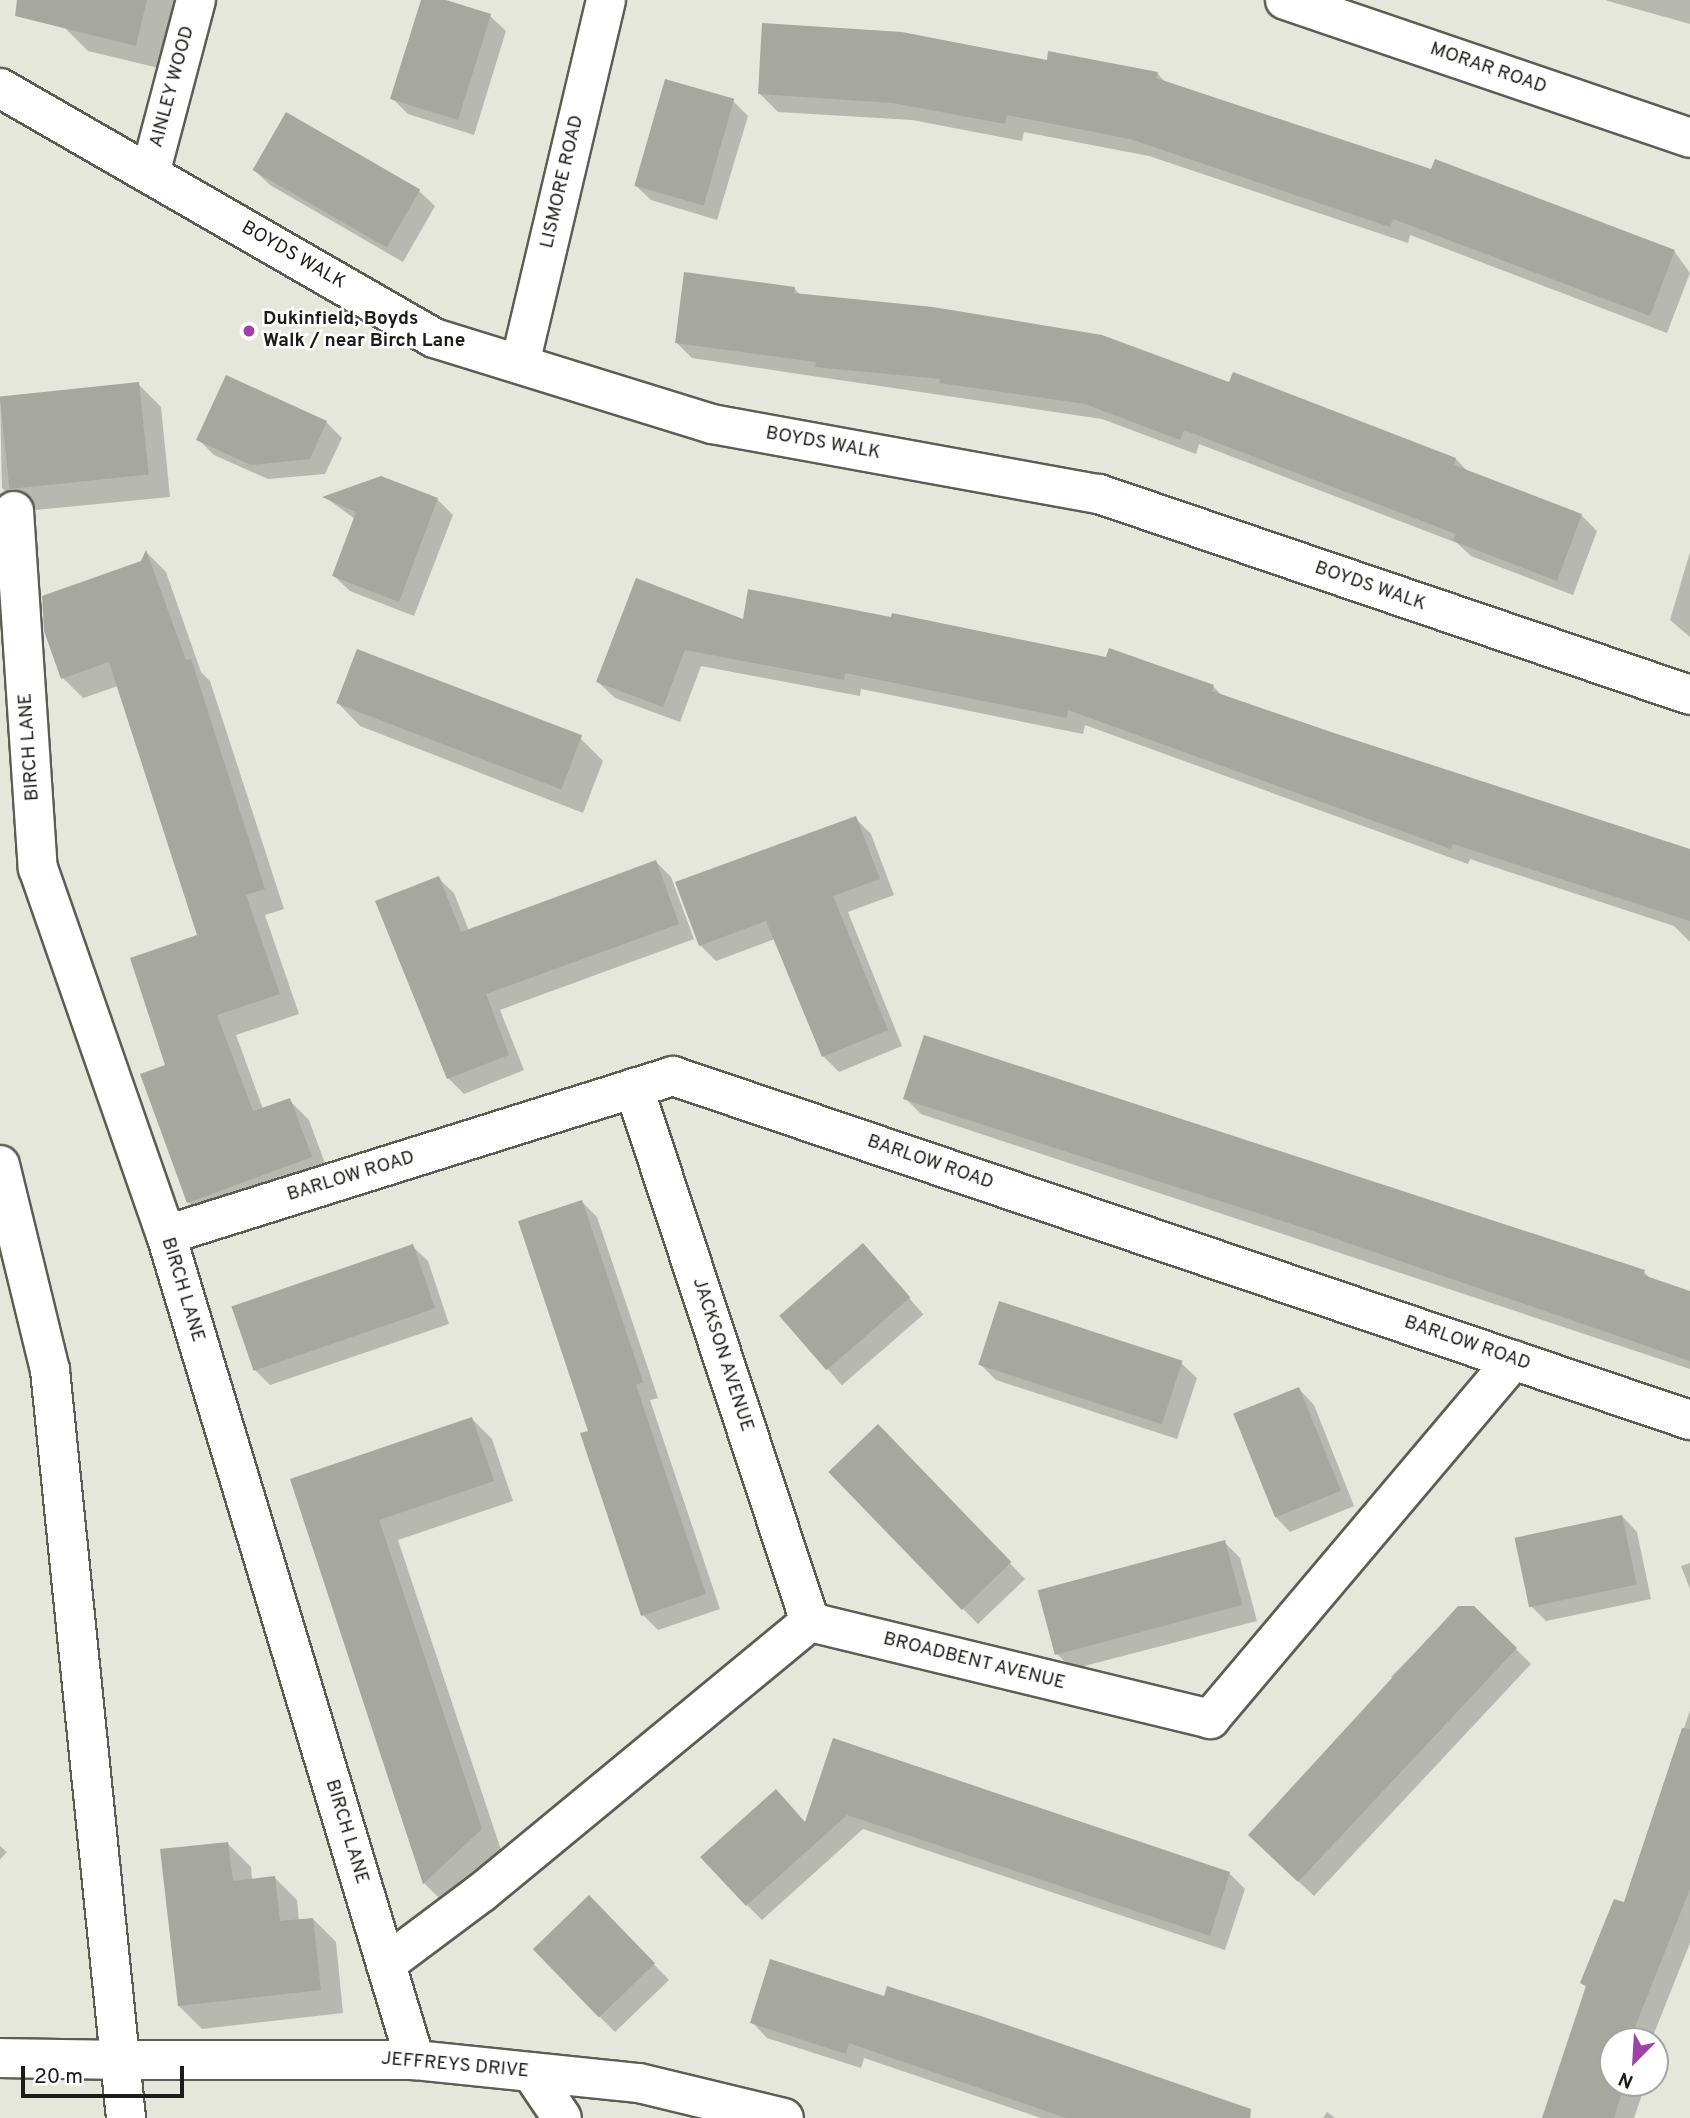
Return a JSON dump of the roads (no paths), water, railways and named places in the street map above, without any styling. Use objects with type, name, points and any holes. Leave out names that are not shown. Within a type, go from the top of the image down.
[{"type":"street","name":"AINLEY WOOD","points":[[150,174],[196,0]]},
{"type":"street","name":"LISMORE ROAD","points":[[520,364],[606,0]]},
{"type":"street","name":"MORAR ROAD","points":[[1285,0],[1690,138]]},
{"type":"street","name":"BOYDS WALK","points":[[0,88],[435,338],[712,424],[1099,494],[1690,695]]},
{"type":"street","name":"BIRCH LANE","points":[[14,510],[38,868],[166,1235],[415,2060]]},
{"type":"street","name":"BARLOW ROAD","points":[[166,1235],[673,1076],[1690,1420]]},
{"type":"street","name":"JACKSON AVENUE","points":[[634,1088],[810,1622]]},
{"type":"street","points":[[0,1165],[50,1370],[126,2118]]},
{"type":"street","name":"BROADBENT AVENUE","points":[[810,1622],[1210,1718],[1513,1360]]},
{"type":"street","points":[[386,1964],[481,1893],[810,1622]]},
{"type":"street","name":"JEFFREYS DRIVE","points":[[0,2058],[415,2060],[639,2083],[784,2118]]},
{"type":"street","points":[[531,2072],[562,2118]]},
{"type":"place","name":"Dukinfield, Boyds Walk / near Birch Lane","points":[[249,331]]}]
